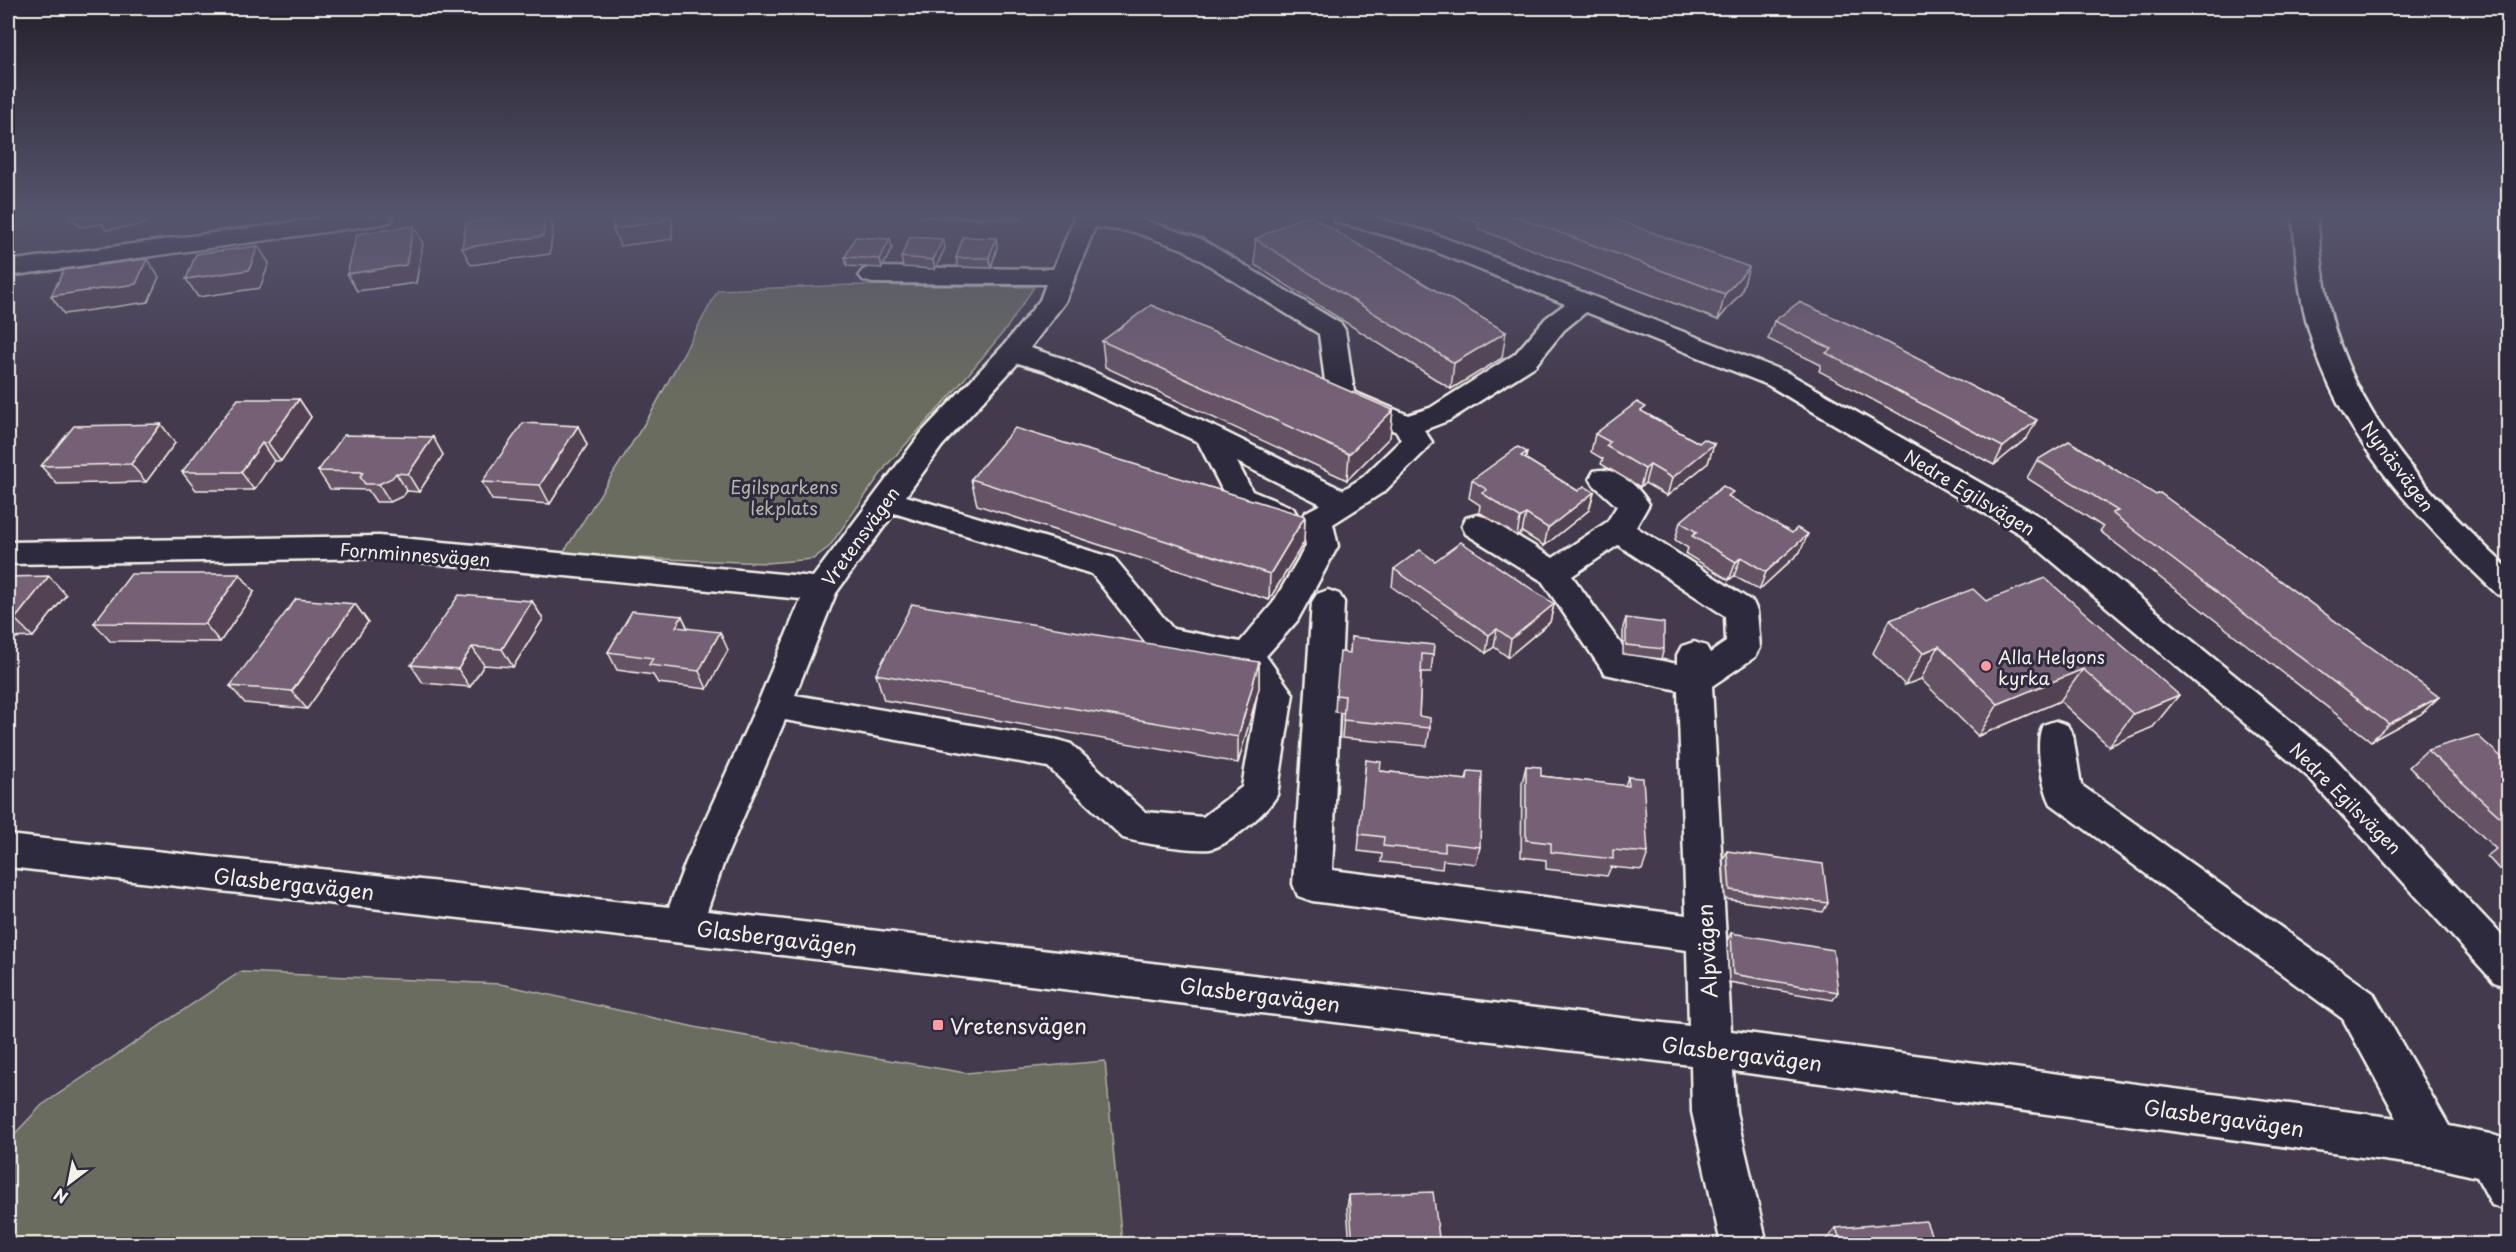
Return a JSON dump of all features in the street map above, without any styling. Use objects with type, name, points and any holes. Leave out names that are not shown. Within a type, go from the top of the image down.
[{"type":"street","points":[[899,275],[1062,278]]},
{"type":"street","points":[[1209,436],[1241,498],[1280,515],[1317,520],[1374,484],[1417,442],[1407,426],[1341,397],[1332,330],[1243,275]]},
{"type":"street","name":"Nedre Egilsvägen","points":[[1517,275],[1778,379],[2031,526],[2319,765],[2508,969]]},
{"type":"street","name":"Nynäsvägen","points":[[2314,275],[2322,330],[2351,402],[2373,440],[2412,490],[2461,542],[2508,586]]},
{"type":"street","name":"Vretensvägen","points":[[682,926],[705,862],[774,705],[821,589],[932,439],[1012,352],[1052,302],[1062,278]]},
{"type":"street","points":[[1407,426],[1440,414],[1525,360],[1555,324],[1583,302]]},
{"type":"street","points":[[1012,352],[1055,365],[1345,502]]},
{"type":"street","points":[[1552,573],[1618,530],[1634,504],[1605,478]]},
{"type":"street","points":[[774,705],[1058,754],[1136,827],[1209,833],[1259,795],[1276,694],[1247,656],[1162,640],[1103,566],[886,500]]},
{"type":"street","points":[[1247,656],[1285,612],[1323,546],[1317,520]]},
{"type":"street","points":[[1477,526],[1552,573],[1617,665],[1694,668],[1743,648],[1741,611],[1618,530]]},
{"type":"street","name":"Fornminnesvägen","points":[[8,553],[379,548],[821,589]]},
{"type":"street","points":[[1328,602],[1311,884],[1706,935]]},
{"type":"street","name":"Alpvägen","points":[[1694,668],[1714,1112],[1744,1245]]},
{"type":"street","points":[[2055,735],[2064,793],[2358,1006],[2434,1145]]},
{"type":"street","name":"Glasbergavägen","points":[[8,851],[682,926],[1711,1048],[2434,1145],[2502,1169]]},
{"type":"green space","name":"Egilsparkens lekplats","points":[[853,285],[1034,287],[1006,329],[951,395],[887,465],[829,547],[813,559],[767,563],[562,555],[651,413],[718,290]]},
{"type":"green space","points":[[240,972],[500,984],[699,1028],[966,1073],[1105,1061],[1122,1244],[8,1244],[8,1141],[42,1105]]},
{"type":"building","points":[[61,275],[140,275],[136,284],[51,296]]},
{"type":"building","points":[[187,275],[211,275],[186,279]]},
{"type":"building","points":[[1313,275],[1411,275],[1506,332],[1454,363]]},
{"type":"building","points":[[1675,275],[1742,275],[1725,294]]},
{"type":"building","points":[[1799,302],[1860,329],[2037,420],[2003,447],[1826,353],[1832,349],[1774,321]]},
{"type":"building","points":[[1151,305],[1393,410],[1349,454],[1102,341]]},
{"type":"building","points":[[238,399],[299,399],[268,443],[262,443],[241,472],[182,472]]},
{"type":"building","points":[[1637,402],[1646,407],[1641,411],[1699,443],[1704,439],[1714,444],[1672,478],[1650,465],[1645,469],[1606,446],[1610,442],[1595,434]]},
{"type":"building","points":[[523,423],[578,426],[540,485],[482,482]]},
{"type":"building","points":[[161,424],[131,464],[41,466],[74,426]]},
{"type":"building","points":[[1015,428],[1305,516],[1270,574],[971,479]]},
{"type":"building","points":[[344,435],[433,437],[408,474],[396,473],[392,478],[379,484],[365,484],[360,477],[363,472],[318,471]]},
{"type":"building","points":[[2069,441],[2156,495],[2160,493],[2439,697],[2389,724],[2112,513],[2118,511],[2037,460]]},
{"type":"building","points":[[1518,447],[1527,452],[1521,456],[1578,491],[1584,486],[1594,492],[1548,528],[1526,514],[1520,518],[1482,493],[1487,490],[1472,480]]},
{"type":"building","points":[[1723,486],[1733,492],[1728,496],[1792,533],[1797,528],[1808,534],[1766,572],[1741,557],[1736,562],[1692,536],[1697,532],[1680,522]]},
{"type":"building","points":[[1461,542],[1554,604],[1511,639],[1497,629],[1489,635],[1394,569],[1420,550],[1435,561]]},
{"type":"building","points":[[131,574],[240,574],[205,624],[94,623]]},
{"type":"building","points":[[49,576],[15,619],[8,620],[8,577]]},
{"type":"building","points":[[2045,578],[2179,695],[2133,714],[2083,669],[1998,704],[1939,646],[1923,653],[1890,620],[1973,589],[1986,601]]},
{"type":"building","points":[[459,595],[532,601],[502,649],[472,647],[458,669],[411,665]]},
{"type":"building","points":[[296,599],[355,604],[292,691],[230,686]]},
{"type":"building","points":[[912,604],[1259,662],[1238,737],[876,674]]},
{"type":"building","points":[[632,611],[682,616],[676,627],[720,632],[699,671],[649,665],[653,658],[608,652]]},
{"type":"building","points":[[1626,618],[1664,623],[1664,649],[1626,645]]},
{"type":"building","points":[[1351,637],[1434,645],[1433,655],[1422,654],[1419,716],[1430,718],[1430,728],[1343,720],[1345,696],[1336,695],[1340,652],[1350,653]]},
{"type":"building","points":[[2477,735],[2508,763],[2508,824],[2427,750]]},
{"type":"building","points":[[1366,760],[1381,762],[1380,771],[1467,780],[1468,771],[1482,772],[1480,847],[1445,843],[1445,852],[1383,846],[1384,837],[1359,834]]},
{"type":"building","points":[[1526,766],[1541,767],[1541,776],[1629,786],[1628,777],[1643,778],[1648,853],[1613,850],[1613,859],[1551,852],[1551,843],[1526,840]]},
{"type":"building","points":[[1727,851],[1823,864],[1828,903],[1730,890]]},
{"type":"building","points":[[1731,933],[1833,950],[1838,992],[1733,974]]},
{"type":"building","points":[[1433,1192],[1440,1245],[1353,1245],[1349,1195]]},
{"type":"building","points":[[1926,1221],[1935,1245],[1842,1245],[1836,1228]]},
{"type":"place","name":"Alla Helgons kyrka","points":[[1986,666]]},
{"type":"place","name":"Vretensvägen","points":[[938,1025]]}]
